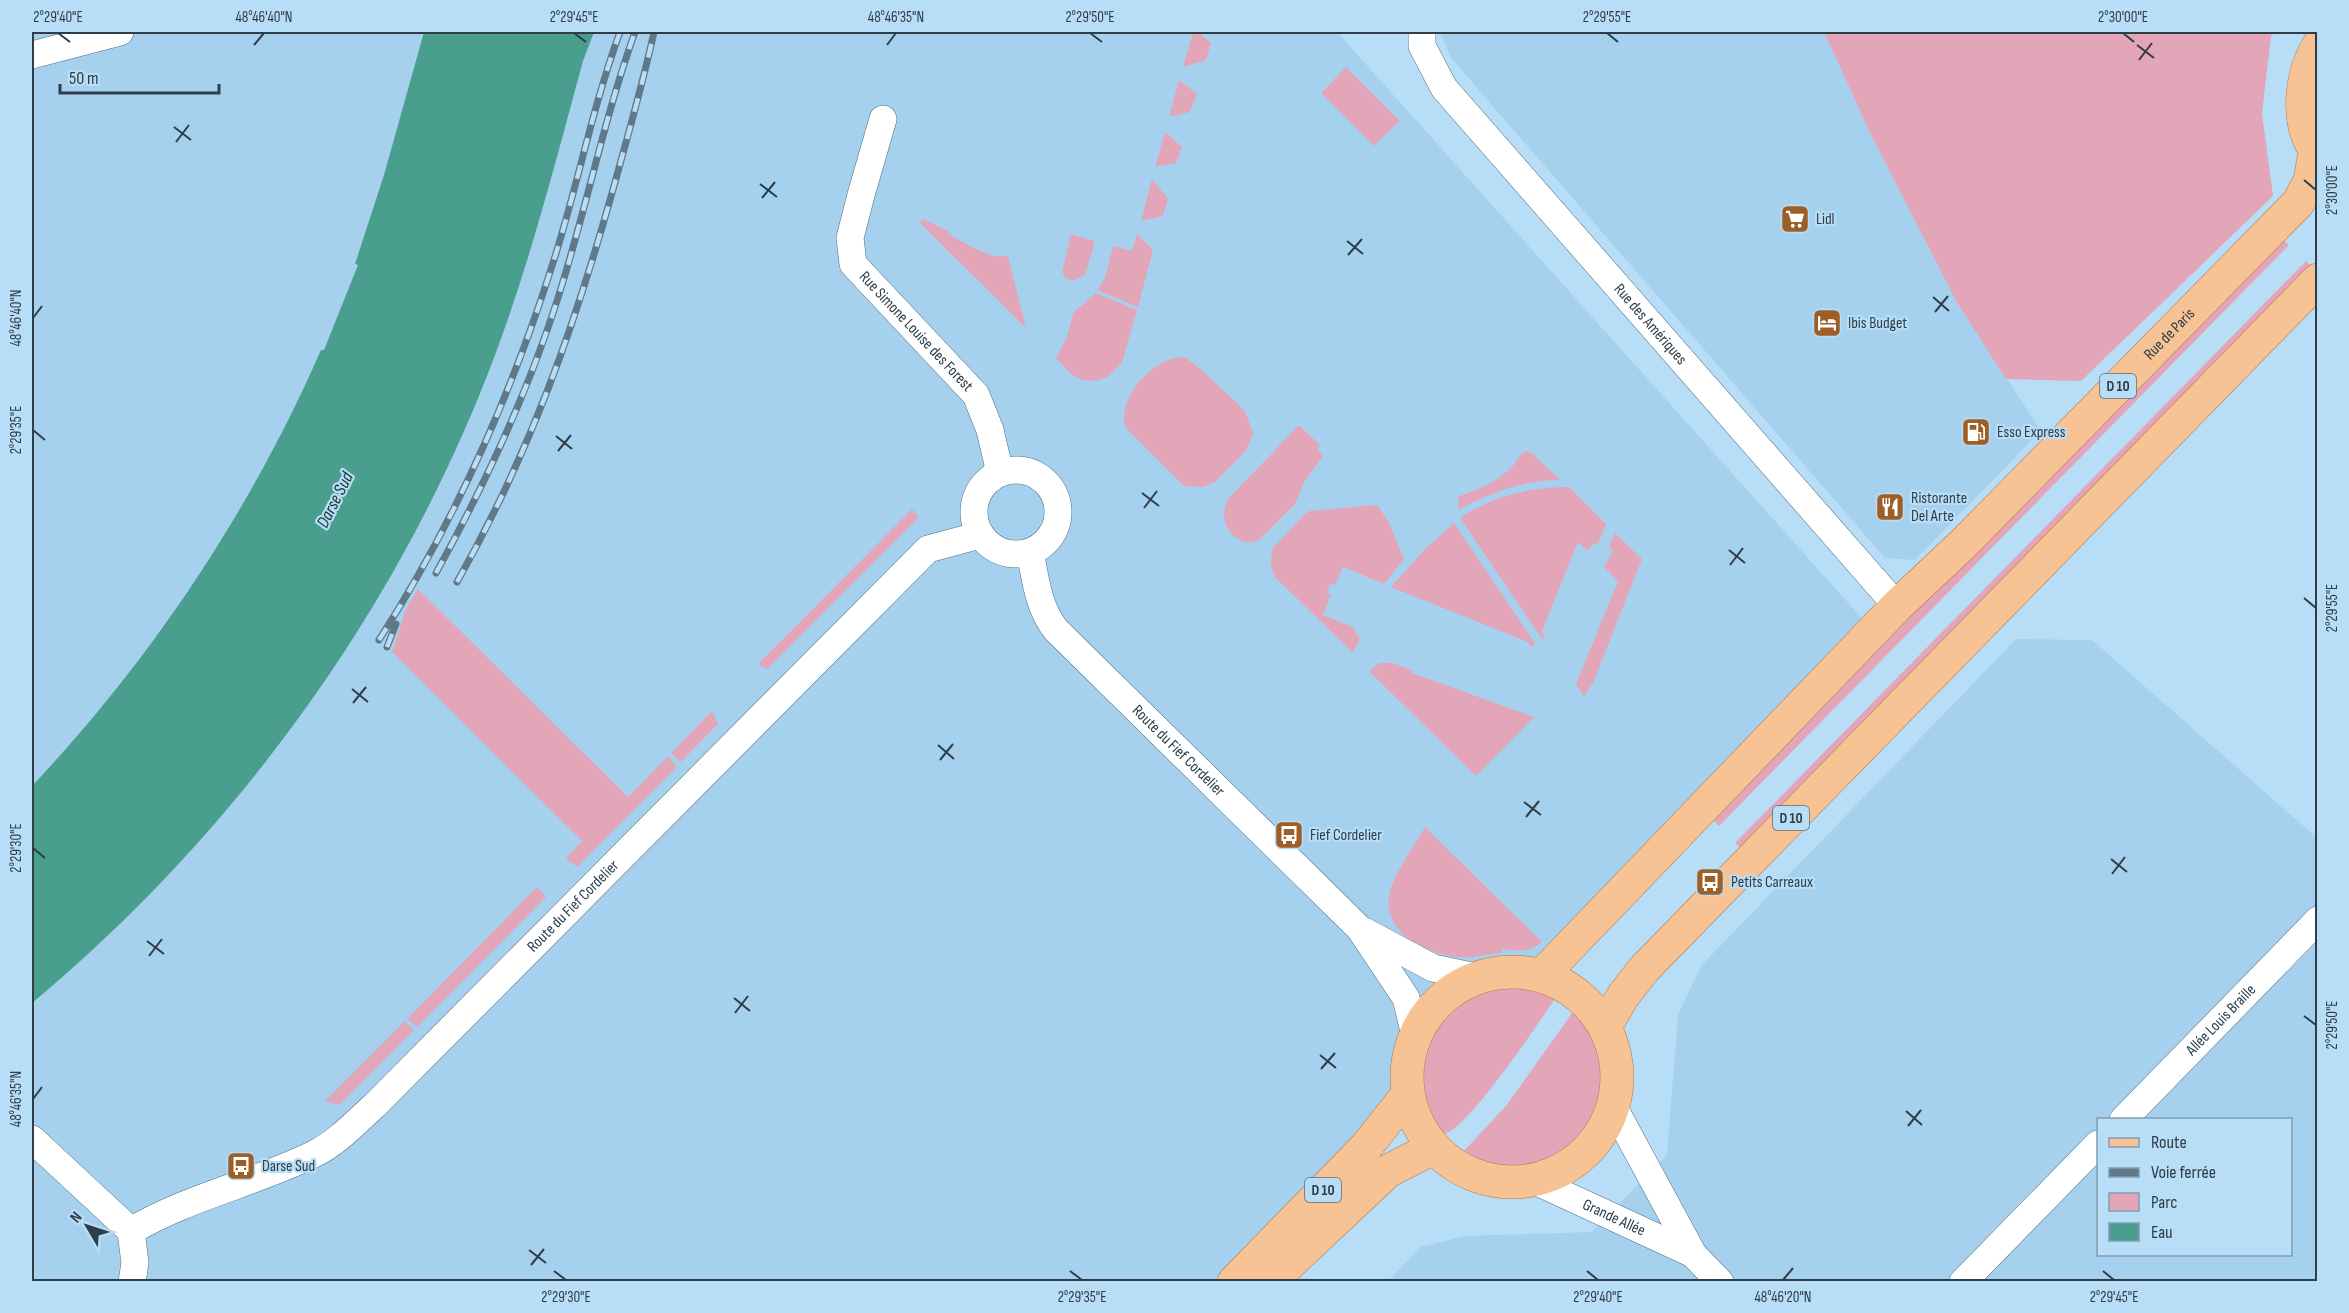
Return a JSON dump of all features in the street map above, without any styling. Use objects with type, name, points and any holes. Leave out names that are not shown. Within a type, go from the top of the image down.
[{"type":"main road","points":[[2316,153],[2304,121],[2302,90],[2310,59],[2318,46]]},
{"type":"main road","name":"Rue de Paris","points":[[1897,606],[1965,542],[2298,203],[2310,181],[2316,153]]},
{"type":"main road","name":"D 10","points":[[1605,1027],[1623,996],[1644,969],[2318,280]]},
{"type":"main road","name":"D 10","points":[[1542,975],[1897,606]]},
{"type":"main road","points":[[1515,971],[1542,975],[1563,983],[1575,991],[1594,1010],[1605,1027],[1617,1056],[1618,1088],[1614,1108],[1597,1141],[1581,1156],[1554,1174],[1535,1181],[1493,1182],[1466,1173],[1433,1148],[1416,1120],[1408,1094],[1407,1061],[1415,1035],[1430,1010],[1453,989],[1476,977],[1515,971]]},
{"type":"main road","name":"D 10","points":[[1234,1281],[1366,1147],[1408,1094]]},
{"type":"main road","name":"D 10","points":[[1270,1281],[1388,1171],[1433,1148]]},
{"type":"street","points":[[32,55],[120,32]]},
{"type":"street","name":"Rue des Amériques","points":[[1422,32],[1422,46],[1444,88],[1897,606]]},
{"type":"street","name":"Rue Simone Louise des Forest","points":[[883,119],[850,238],[854,264],[976,395],[990,430],[1000,473]]},
{"type":"street","points":[[1014,470],[1027,472],[1044,482],[1055,498],[1058,511],[1051,536],[1042,546],[1030,552],[1017,555],[1003,553],[990,546],[980,535],[974,514],[978,493],[988,481],[1000,473],[1014,470]]},
{"type":"street","name":"Route du Fief Cordelier","points":[[131,1231],[172,1210],[315,1154],[340,1138],[928,549],[980,535]]},
{"type":"street","name":"Route du Fief Cordelier","points":[[1030,552],[1038,594],[1046,616],[1056,630],[1360,928],[1406,998],[1415,1035]]},
{"type":"street","name":"Allée Louis Braille","points":[[2123,1118],[2318,920]]},
{"type":"street","name":"Route du Fief Cordelier","points":[[1360,928],[1433,968],[1476,977]]},
{"type":"street","name":"Grande Allée","points":[[1614,1108],[1693,1254],[1720,1281]]},
{"type":"street","points":[[32,1139],[131,1231],[135,1263],[132,1281]]},
{"type":"street","points":[[1963,1281],[2097,1145]]},
{"type":"street","name":"Grande Allée","points":[[1535,1181],[1693,1254]]},
{"type":"shaded area","points":[[32,32],[1337,32],[1868,625],[1221,1281],[32,1281]]},
{"type":"shaded area","points":[[1440,32],[1824,32],[1871,135],[1956,301],[2041,431],[1915,560],[1885,558],[1451,58]]},
{"type":"shaded area","points":[[2016,639],[2092,640],[2317,838],[2317,1281],[1387,1282],[1421,1247],[1465,1236],[1592,1232],[1667,1155],[1678,1015],[1701,966]]},
{"type":"green space","points":[[1193,32],[1198,32],[1211,43],[1206,60],[1183,67]]},
{"type":"green space","points":[[1824,32],[2274,32],[2271,37],[2262,113],[2273,196],[2081,381],[2006,379],[1956,301],[1871,135]]},
{"type":"green space","points":[[1346,67],[1400,121],[1374,146],[1321,93]]},
{"type":"green space","points":[[1179,80],[1197,94],[1190,112],[1169,117]]},
{"type":"green space","points":[[1165,132],[1182,147],[1176,163],[1155,167]]},
{"type":"green space","points":[[1152,179],[1168,199],[1163,216],[1141,221]]},
{"type":"green space","points":[[922,219],[949,231],[948,234],[977,250],[993,255],[1008,256],[1026,328],[920,223]]},
{"type":"green space","points":[[1071,234],[1095,241],[1085,275],[1073,281],[1066,278],[1062,272]]},
{"type":"green space","points":[[1137,234],[1153,250],[1138,307],[1097,290],[1105,278],[1113,246],[1132,251]]},
{"type":"green space","points":[[2279,237],[2289,245],[1719,826],[1710,817]]},
{"type":"green space","points":[[2306,261],[2315,270],[1744,851],[1735,843]]},
{"type":"green space","points":[[1096,293],[1137,310],[1122,362],[1109,376],[1096,381],[1083,380],[1071,374],[1056,358],[1067,337],[1073,313]]},
{"type":"green space","points":[[1184,357],[1201,369],[1245,411],[1253,433],[1246,451],[1215,482],[1203,487],[1185,486],[1180,482],[1126,428],[1124,417],[1126,405],[1132,393],[1150,371],[1172,359]]},
{"type":"green space","points":[[1299,425],[1320,445],[1317,449],[1323,456],[1305,481],[1295,504],[1260,539],[1254,542],[1241,541],[1227,527],[1224,512],[1227,500]]},
{"type":"green space","points":[[1526,451],[1532,453],[1560,480],[1520,485],[1482,498],[1458,510],[1459,496],[1499,478]]},
{"type":"green space","points":[[1569,487],[1606,524],[1598,544],[1594,543],[1588,551],[1578,542],[1542,631],[1545,637],[1542,639],[1460,518],[1485,504],[1512,494]]},
{"type":"green space","points":[[1377,505],[1388,521],[1404,559],[1384,584],[1343,567],[1335,585],[1330,584],[1327,593],[1331,595],[1323,615],[1355,628],[1359,642],[1352,652],[1275,577],[1271,565],[1272,549],[1309,511]]},
{"type":"green space","points":[[912,509],[919,517],[767,669],[758,664]]},
{"type":"green space","points":[[1454,523],[1535,643],[1531,647],[1528,642],[1391,587],[1425,549]]},
{"type":"green space","points":[[1615,533],[1642,559],[1593,683],[1584,696],[1576,684],[1618,581],[1604,567],[1613,551],[1609,547]]},
{"type":"green space","points":[[418,589],[628,797],[668,756],[677,767],[577,867],[566,858],[582,841],[392,652],[406,609]]},
{"type":"green space","points":[[1380,663],[1393,663],[1412,670],[1412,673],[1534,717],[1476,776],[1369,671]]},
{"type":"green space","points":[[712,711],[718,724],[681,762],[671,753]]},
{"type":"green space","points":[[1425,827],[1542,942],[1528,950],[1502,949],[1502,953],[1457,957],[1421,946],[1400,931],[1389,909],[1391,887]]},
{"type":"green space","points":[[537,887],[546,897],[417,1027],[407,1019]]},
{"type":"green space","points":[[1501,985],[1525,986],[1557,996],[1484,1097],[1467,1117],[1452,1130],[1441,1135],[1427,1112],[1421,1088],[1421,1065],[1427,1043],[1439,1023],[1455,1006],[1476,993]]},
{"type":"green space","points":[[1575,1009],[1597,1040],[1605,1074],[1600,1106],[1584,1134],[1560,1156],[1530,1168],[1496,1169],[1461,1154],[1506,1106]]},
{"type":"green space","points":[[405,1021],[414,1030],[339,1105],[325,1101]]},
{"type":"water","points":[[424,32],[594,32],[583,61],[532,246],[495,355],[457,448],[412,538],[361,625],[305,709],[244,789],[178,865],[107,936],[32,1003],[32,786],[118,687],[158,634],[230,525],[263,468],[321,350],[324,350],[358,265],[355,264],[384,175]]},
{"type":"railway","points":[[379,640],[432,551],[456,505],[518,364],[561,237],[601,90],[620,32]]},
{"type":"railway","points":[[436,573],[502,443],[543,341],[566,273],[613,100],[635,32]]},
{"type":"railway","points":[[457,582],[507,486],[566,340],[599,239],[654,32]]},
{"type":"railway","points":[[387,647],[396,624]]},
{"type":"place","name":"Lidl","points":[[1795,219]]},
{"type":"place","name":"Ibis Budget","points":[[1827,323]]},
{"type":"place","name":"Esso Express","points":[[1976,432]]},
{"type":"place","name":"Ristorante Del Arte","points":[[1890,507]]},
{"type":"place","name":"Fief Cordelier","points":[[1289,835]]},
{"type":"place","name":"Petits Carreaux","points":[[1710,882]]},
{"type":"place","name":"Darse Sud","points":[[241,1166]]}]
